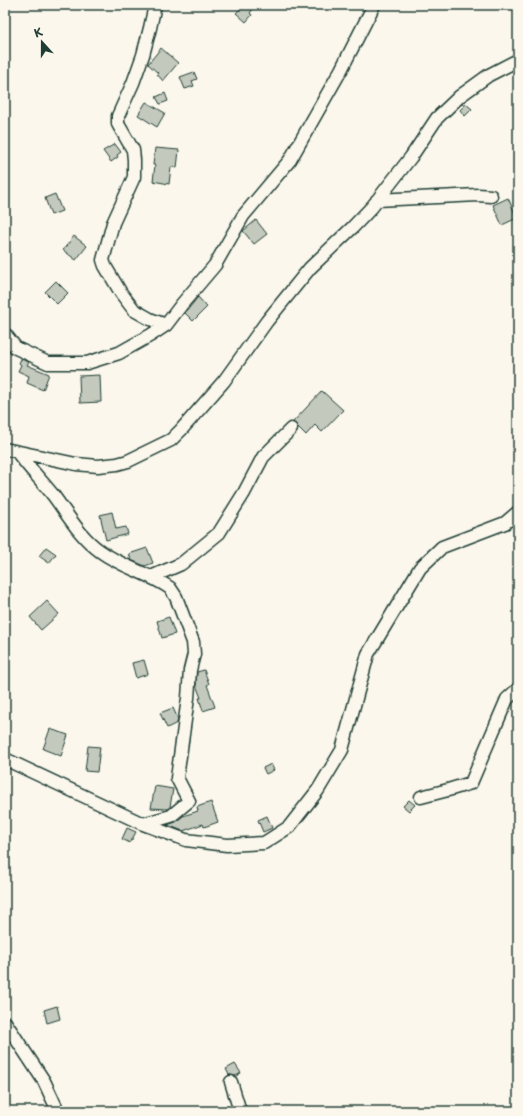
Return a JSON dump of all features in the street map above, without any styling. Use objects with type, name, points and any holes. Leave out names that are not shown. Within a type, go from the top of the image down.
[{"type":"street","points":[[154,5],[143,55],[133,83],[118,116],[118,124],[133,150],[134,178],[113,223],[103,260],[121,293],[134,310],[150,320],[166,325]]},
{"type":"street","points":[[5,334],[16,348],[48,362],[88,363],[120,353],[166,325],[215,265],[243,216],[290,160],[341,70],[374,5]]},
{"type":"street","points":[[5,449],[18,453],[76,464],[98,466],[128,461],[170,440],[181,430],[224,381],[267,321],[310,268],[353,228],[378,200],[411,157],[437,118],[460,96],[484,79],[518,60]]},
{"type":"street","points":[[378,200],[478,195],[491,196]]},
{"type":"street","points":[[151,577],[181,564],[219,533],[244,493],[263,457],[292,429]]},
{"type":"street","points":[[18,453],[28,467],[42,481],[72,522],[89,542],[110,557],[170,588],[176,597],[193,642],[194,654],[190,670],[177,778],[189,802],[171,816],[143,824]]},
{"type":"street","points":[[5,759],[143,824],[186,840],[227,845],[264,843],[289,827],[318,790],[342,750],[368,654],[420,568],[442,547],[505,523],[518,512]]},
{"type":"street","points":[[421,797],[471,783],[507,699],[518,689]]},
{"type":"street","points":[[5,1022],[44,1081],[58,1111]]},
{"type":"street","points":[[231,1082],[240,1111]]},
{"type":"building","points":[[244,5],[256,5],[250,13],[252,15],[246,22],[236,13]]},
{"type":"building","points":[[161,48],[178,63],[163,81],[157,74],[158,73],[148,64]]},
{"type":"building","points":[[194,72],[197,79],[192,81],[194,86],[185,89],[180,77]]},
{"type":"building","points":[[165,93],[168,101],[160,104],[156,97]]},
{"type":"building","points":[[146,102],[165,113],[157,127],[138,115]]},
{"type":"building","points":[[466,104],[472,109],[465,116],[460,110]]},
{"type":"building","points":[[115,144],[121,152],[117,155],[118,157],[111,162],[103,151]]},
{"type":"building","points":[[155,148],[179,150],[177,168],[171,167],[169,184],[153,181]]},
{"type":"building","points":[[55,194],[62,211],[51,215],[45,198]]},
{"type":"building","points":[[508,198],[517,218],[502,225],[493,205]]},
{"type":"building","points":[[256,220],[267,234],[254,244],[243,231]]},
{"type":"building","points":[[74,236],[87,246],[76,260],[63,250]]},
{"type":"building","points":[[56,281],[68,293],[57,304],[45,292]]},
{"type":"building","points":[[198,297],[207,307],[193,321],[185,313]]},
{"type":"building","points":[[21,359],[29,362],[27,365],[49,374],[43,390],[27,383],[29,376],[18,371],[21,365],[19,363]]},
{"type":"building","points":[[100,375],[101,402],[80,403],[79,376]]},
{"type":"building","points":[[322,391],[343,410],[322,432],[315,425],[306,435],[293,422]]},
{"type":"building","points":[[112,512],[116,529],[126,527],[128,534],[106,540],[100,515]]},
{"type":"building","points":[[46,547],[56,554],[49,563],[39,556]]},
{"type":"building","points":[[147,548],[153,563],[145,566],[131,560],[129,554]]},
{"type":"building","points":[[47,601],[59,614],[41,630],[30,617]]},
{"type":"building","points":[[169,617],[175,634],[162,638],[157,621]]},
{"type":"building","points":[[144,660],[148,674],[136,678],[132,663]]},
{"type":"building","points":[[204,670],[209,684],[207,685],[215,707],[203,711],[199,698],[201,698],[196,685],[197,672]]},
{"type":"building","points":[[173,708],[178,719],[177,723],[167,728],[160,713]]},
{"type":"building","points":[[50,729],[68,735],[61,756],[43,749]]},
{"type":"building","points":[[88,746],[100,747],[97,772],[85,771]]},
{"type":"building","points":[[271,764],[274,770],[266,774],[263,768]]},
{"type":"building","points":[[155,786],[173,789],[170,807],[167,809],[151,808]]},
{"type":"building","points":[[409,800],[415,805],[409,811],[403,806]]},
{"type":"building","points":[[211,802],[218,822],[204,827],[203,824],[183,831],[167,825],[176,822],[183,816],[198,811],[197,807]]},
{"type":"building","points":[[267,816],[272,828],[263,832],[258,820]]},
{"type":"building","points":[[127,828],[136,832],[130,843],[122,839]]},
{"type":"building","points":[[57,1006],[60,1019],[47,1023],[44,1010]]},
{"type":"building","points":[[235,1064],[241,1073],[236,1076],[229,1075],[226,1069]]}]
